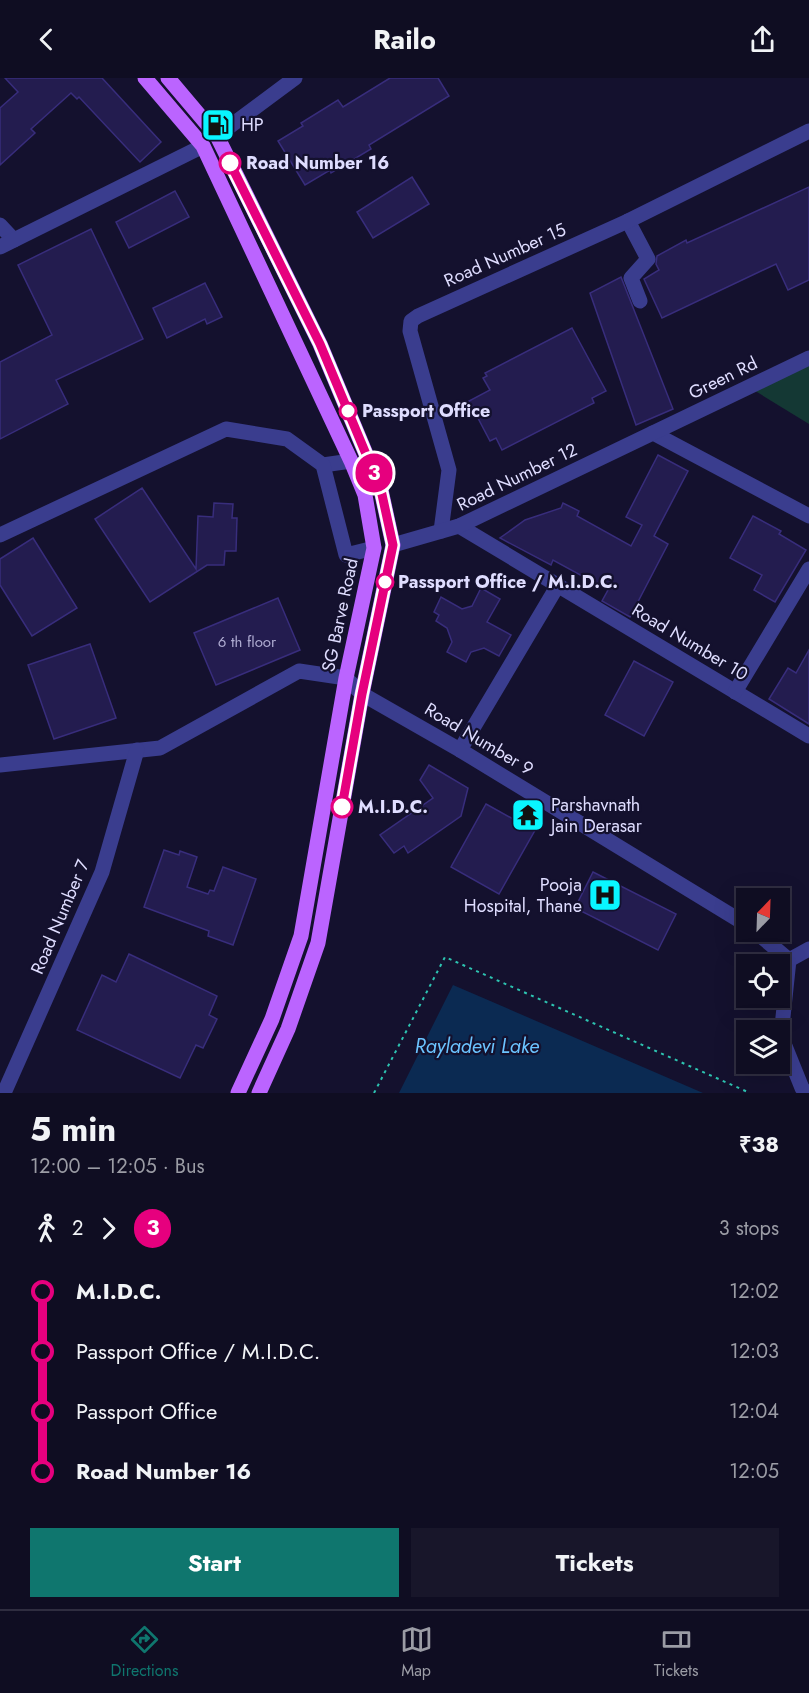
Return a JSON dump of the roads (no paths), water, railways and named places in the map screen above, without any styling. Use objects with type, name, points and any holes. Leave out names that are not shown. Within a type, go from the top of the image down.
[{"type":"main road","name":"SG Barve Road","points":[[145,78],[203,146],[351,461],[364,495],[374,548],[346,678],[301,936],[272,1019],[238,1093]]},
{"type":"main road","name":"SG Barve Road","points":[[168,78],[217,136],[320,344],[381,490],[393,545],[362,694],[318,943],[288,1029],[259,1093]]},
{"type":"street","points":[[217,136],[296,78]]},
{"type":"street","name":"Road Number 15","points":[[441,531],[449,470],[410,331],[411,321],[628,221],[809,131]]},
{"type":"street","points":[[0,225],[7,244],[203,146]]},
{"type":"street","points":[[628,221],[648,259],[631,278],[640,301]]},
{"type":"street","name":"Green Rd","points":[[653,433],[809,358]]},
{"type":"street","points":[[0,535],[226,429],[287,439],[324,465],[345,555],[374,548]]},
{"type":"street","points":[[653,433],[809,516]]},
{"type":"street","name":"Road Number 12","points":[[393,545],[459,526],[653,433]]},
{"type":"street","points":[[324,465],[351,461]]},
{"type":"street","name":"Road Number 10","points":[[459,526],[809,736]]},
{"type":"street","points":[[735,692],[809,569]]},
{"type":"street","points":[[460,750],[558,585]]},
{"type":"street","points":[[0,765],[160,748],[299,671],[346,678]]},
{"type":"street","name":"Road Number 9","points":[[346,678],[362,694],[460,750],[736,918]]},
{"type":"street","name":"Road Number 7","points":[[4,1093],[102,872],[137,750]]},
{"type":"street","points":[[768,942],[782,954]]},
{"type":"street","points":[[790,960],[808,951]]},
{"type":"street","points":[[783,1008],[780,1036],[802,1088],[807,1093]]},
{"type":"water","name":"Rayladevi Lake","points":[[453,985],[703,1093],[399,1093]]},
{"type":"place","name":"HP","points":[[218,125]]},
{"type":"place","name":"Road Number 16","points":[[230,163]]},
{"type":"place","name":"Passport Office","points":[[348,411]]},
{"type":"place","name":"Passport Office / M.I.D.C.","points":[[385,582]]},
{"type":"place","name":"M.I.D.C.","points":[[342,807]]},
{"type":"place","name":"Parshavnath Jain Derasar","points":[[528,815]]},
{"type":"place","name":"Pooja Hospital, Thane","points":[[605,895]]}]
